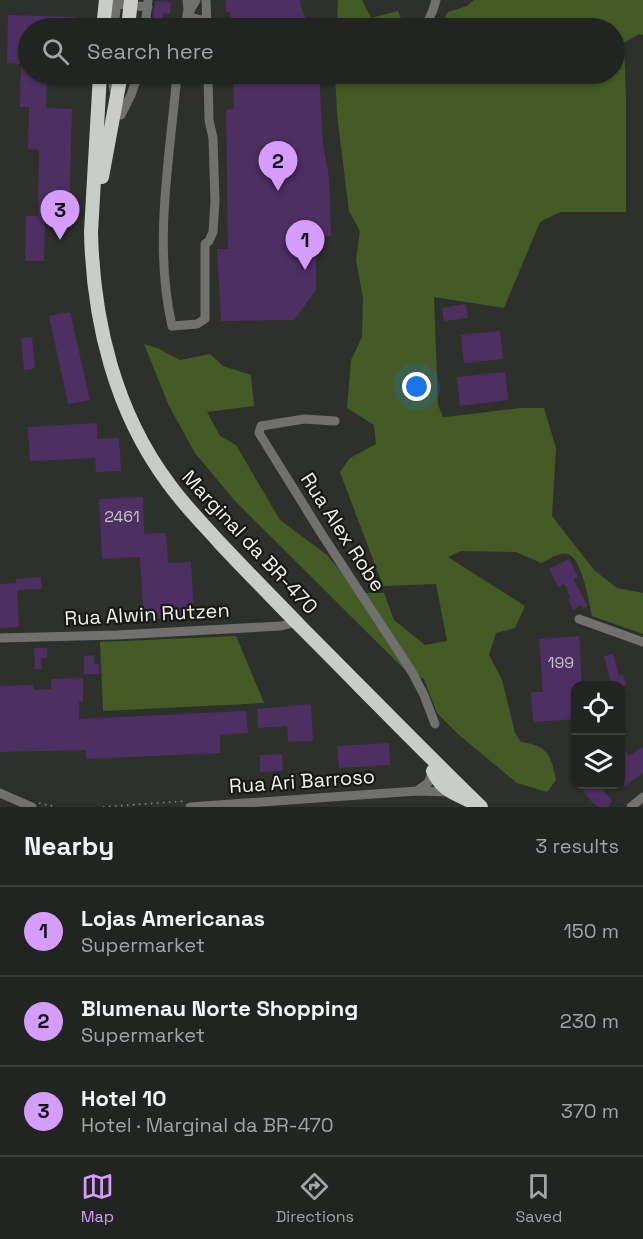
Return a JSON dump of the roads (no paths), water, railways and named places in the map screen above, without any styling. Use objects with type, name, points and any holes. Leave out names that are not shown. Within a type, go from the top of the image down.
[{"type":"highway","points":[[107,18],[113,1]]},
{"type":"highway","points":[[129,18],[131,3]]},
{"type":"highway","name":"Marginal da BR-470","points":[[99,84],[91,232],[93,275],[99,321],[111,368],[140,438],[163,476],[190,511],[294,620],[480,807]]},
{"type":"highway","points":[[91,232],[119,84]]},
{"type":"highway","points":[[433,771],[443,787],[480,807]]},
{"type":"street","points":[[187,0],[187,16]]},
{"type":"street","points":[[187,16],[196,0]]},
{"type":"street","points":[[206,0],[207,18]]},
{"type":"street","points":[[429,18],[436,0]]},
{"type":"street","points":[[114,18],[113,1],[148,4]]},
{"type":"street","points":[[187,16],[194,18]]},
{"type":"street","points":[[113,84],[121,115],[135,84]]},
{"type":"street","points":[[176,84],[163,236],[164,278],[172,326],[197,324],[205,319],[204,244],[209,241],[213,232],[215,201],[208,84]]},
{"type":"street","name":"Rua Alex Robe","points":[[335,421],[304,419],[261,426],[259,433],[322,536],[412,672],[435,724]]},
{"type":"street","points":[[579,619],[643,642]]},
{"type":"street","name":"Rua Alwin Rutzen","points":[[0,638],[117,635],[281,626],[294,620]]},
{"type":"street","name":"Marginal da BR-470","points":[[426,751],[433,771]]},
{"type":"street","points":[[417,791],[428,783],[433,771]]},
{"type":"street","name":"Rua Ari Barroso","points":[[190,807],[417,791],[450,792]]},
{"type":"street","points":[[0,793],[32,807]]},
{"type":"street","points":[[631,807],[643,798]]},
{"type":"place","name":"Blumenau Norte Shopping","points":[[278,191]]},
{"type":"place","name":"Hotel 10","points":[[60,240]]},
{"type":"place","name":"Lojas Americanas","points":[[305,270]]}]
